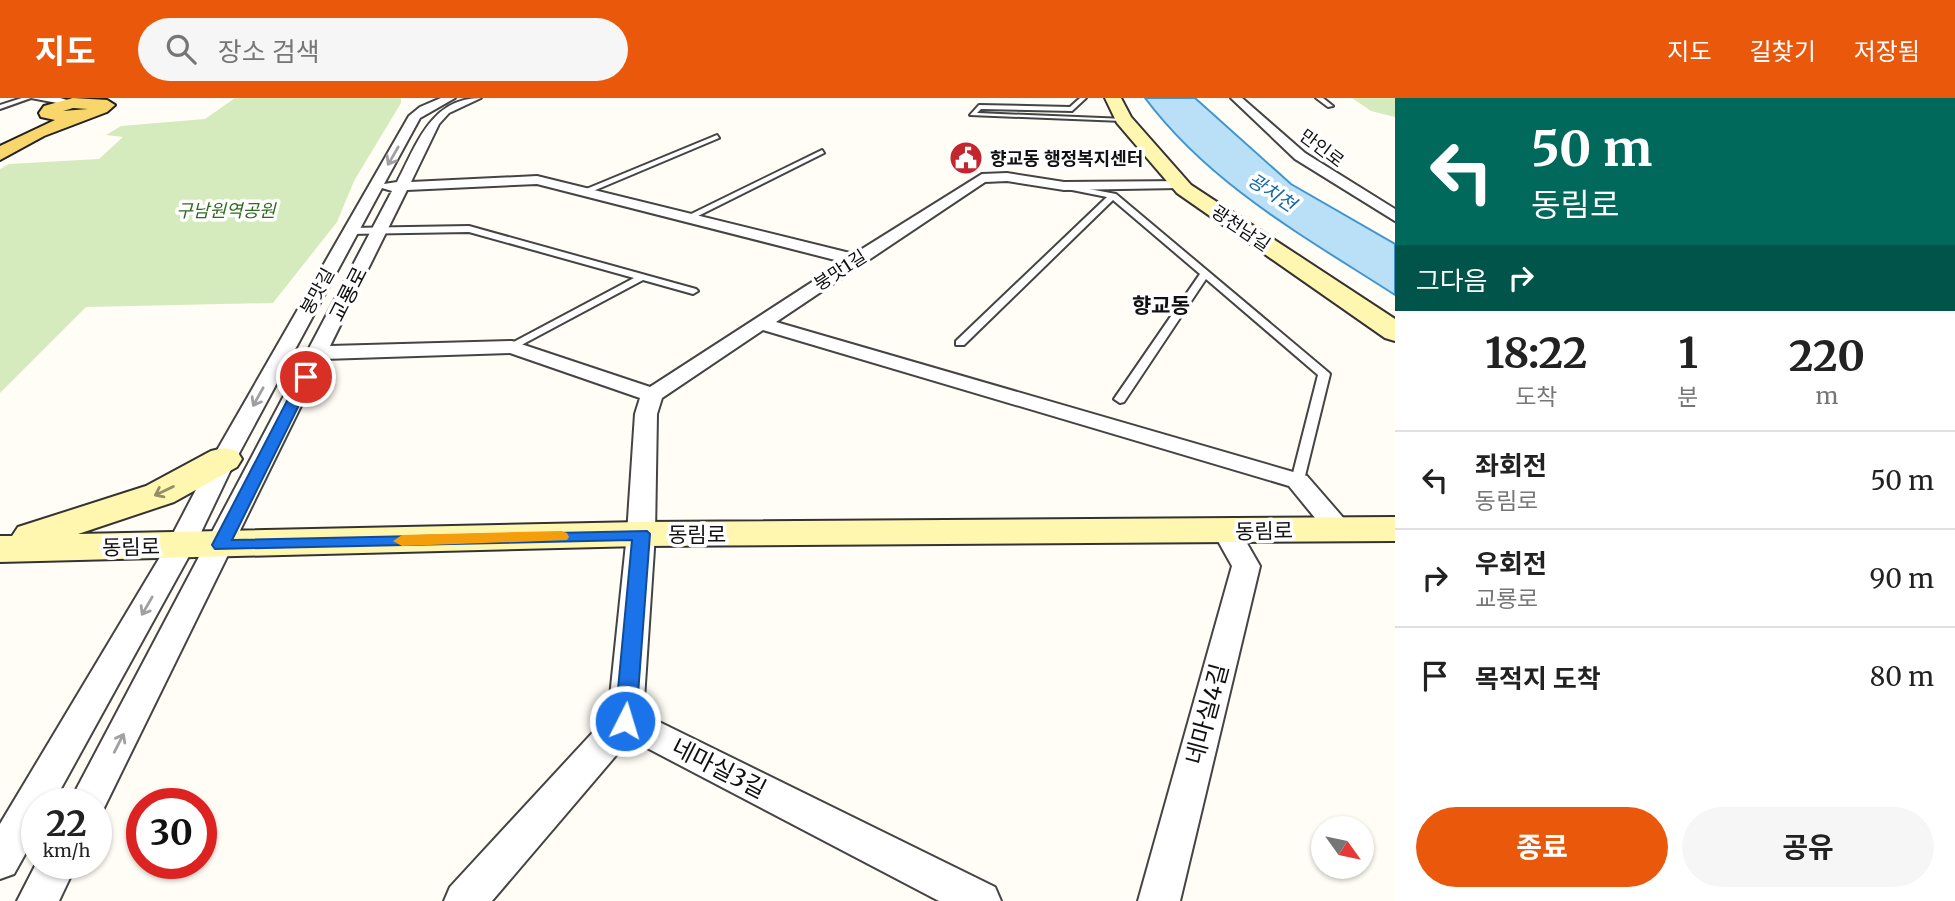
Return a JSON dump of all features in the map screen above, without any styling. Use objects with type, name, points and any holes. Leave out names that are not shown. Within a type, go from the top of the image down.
[{"type":"main road","points":[[38,132],[42,104],[94,103]]},
{"type":"main road","points":[[0,154],[94,103]]},
{"type":"street","points":[[380,230],[434,123],[430,104],[476,98]]},
{"type":"street","name":"만인로","points":[[1236,98],[1300,156],[1395,216]]},
{"type":"street","points":[[42,104],[94,103]]},
{"type":"street","name":"붕맛길","points":[[0,862],[180,547],[224,459],[349,231],[430,104]]},
{"type":"street","name":"광천남길","points":[[1118,108],[1179,184],[1395,332]]},
{"type":"street","name":"붕맛1길","points":[[652,395],[982,178],[1007,177],[1064,186],[1179,184]]},
{"type":"street","points":[[376,187],[537,180],[856,260]]},
{"type":"street","name":"교룡로","points":[[96,788],[380,230]]},
{"type":"street","points":[[759,323],[1298,481],[1339,529]]},
{"type":"street","points":[[318,352],[512,347],[652,395],[646,414],[641,534],[625,721],[465,901]]},
{"type":"street","points":[[0,547],[147,499],[224,459]]},
{"type":"street","name":"동림로","points":[[0,547],[180,547],[641,534],[1395,529]]},
{"type":"street","name":"네마실4길","points":[[1159,901],[1246,566],[1227,532]]},
{"type":"street","name":"네마실3길","points":[[625,721],[979,901]]},
{"type":"street","points":[[38,901],[49,879]]},
{"type":"lane","points":[[1083,98],[1072,109],[979,107],[973,115],[1118,108]]},
{"type":"lane","points":[[1319,98],[1330,106]]},
{"type":"lane","points":[[0,107],[42,104]]},
{"type":"lane","points":[[583,192],[717,137]]},
{"type":"lane","points":[[687,218],[822,152]]},
{"type":"lane","points":[[1064,186],[1113,196],[1324,374],[1298,481]]},
{"type":"lane","points":[[960,343],[1113,196]]},
{"type":"lane","points":[[349,231],[469,229],[693,291]]},
{"type":"lane","points":[[1120,399],[1205,273]]},
{"type":"lane","points":[[512,347],[642,277]]},
{"type":"green space","name":"구남원역공원","points":[[235,98],[401,98],[401,103],[354,181],[337,222],[273,303],[86,307],[0,393],[0,169],[9,164],[99,159],[123,137],[106,135],[121,126],[205,119]]},
{"type":"green space","points":[[1352,98],[1395,98],[1395,117],[1371,111]]},
{"type":"water","name":"광치천","points":[[1145,98],[1195,98],[1291,184],[1395,244],[1395,295],[1293,230],[1229,183],[1171,129]]},
{"type":"slow traffic","points":[[402,541],[561,537]]},
{"type":"place","name":"향교동 행정복지센터","points":[[966,158]]},
{"type":"district","name":"향교동","points":[[1161,305]]},
{"type":"route","points":[[306,377],[221,545],[641,534],[625,721]]}]
